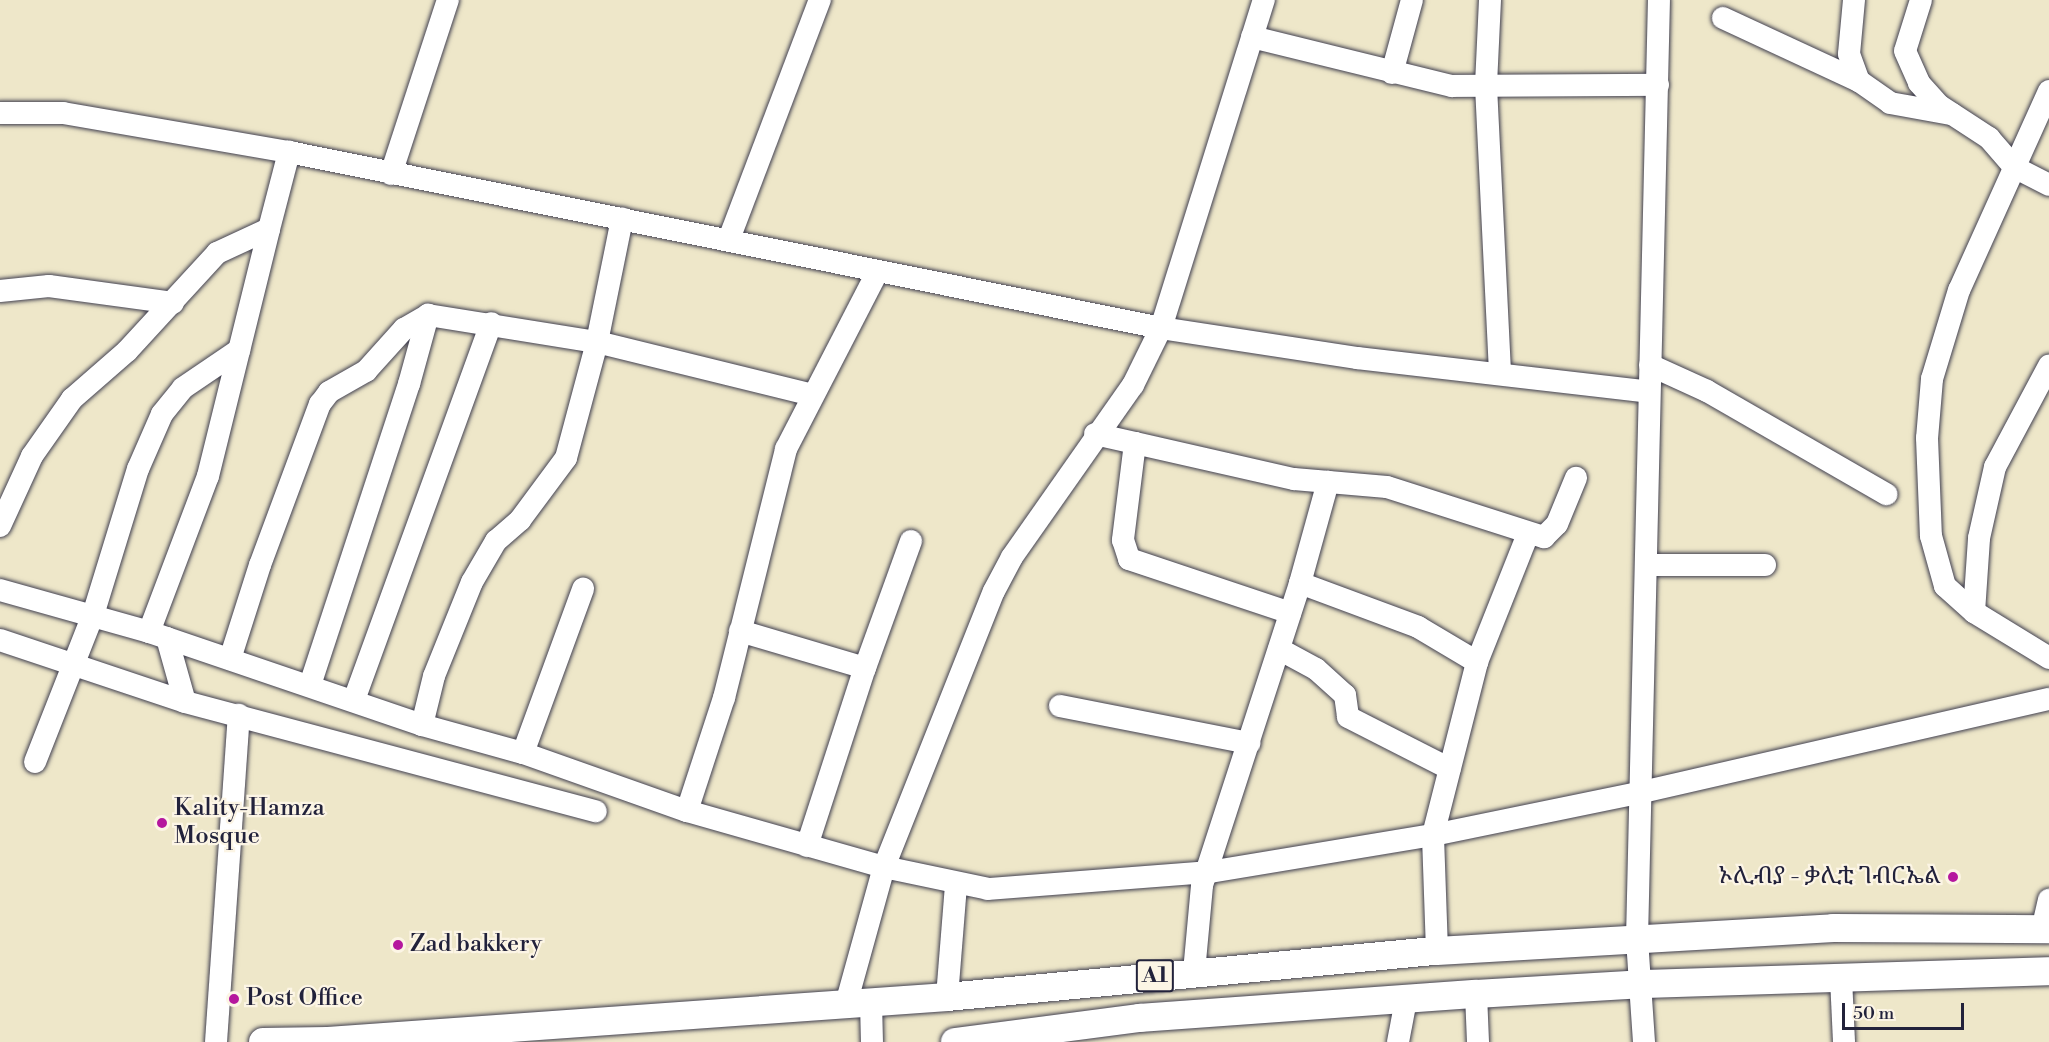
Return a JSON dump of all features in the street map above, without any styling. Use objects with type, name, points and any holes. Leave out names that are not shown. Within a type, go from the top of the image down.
[{"type":"main road","name":"A1","points":[[263,1042],[328,1041],[947,997],[1194,972],[1437,951],[1833,928],[2045,930]]},
{"type":"main road","name":"A1","points":[[955,1042],[1139,1018],[1476,994],[1643,984],[2049,971]]},
{"type":"street","points":[[391,174],[448,0]]},
{"type":"street","points":[[729,239],[820,0]]},
{"type":"street","points":[[872,1042],[858,1003],[884,867],[994,591],[1095,434],[1132,385],[1161,328],[1264,0]]},
{"type":"street","points":[[1392,73],[1412,0]]},
{"type":"street","points":[[1490,0],[1486,86],[1500,373]]},
{"type":"street","points":[[1644,1042],[1643,984],[1637,939],[1659,0]]},
{"type":"street","points":[[1854,0],[1849,54],[1860,81]]},
{"type":"street","points":[[1921,0],[1905,51],[1910,68],[1940,106],[1989,138],[2014,167],[2049,185]]},
{"type":"street","points":[[1723,18],[1860,81],[1890,102],[1954,114]]},
{"type":"street","points":[[1252,37],[1452,86],[1658,85]]},
{"type":"street","points":[[2049,91],[1959,290],[1932,379],[1927,438],[1931,536],[1945,586],[1974,612],[2049,658]]},
{"type":"street","points":[[0,113],[63,113],[289,152],[1161,328],[1346,357],[1649,392]]},
{"type":"street","points":[[185,702],[158,635],[207,476],[289,152]]},
{"type":"street","points":[[422,725],[434,676],[472,582],[496,542],[520,520],[566,458],[597,342],[622,219]]},
{"type":"street","points":[[0,526],[50,426],[72,399],[127,351],[217,253],[269,229]]},
{"type":"street","points":[[687,811],[724,698],[774,488],[786,449],[878,271]]},
{"type":"street","points":[[0,291],[49,286],[173,303]]},
{"type":"street","points":[[230,659],[260,565],[321,405],[329,392],[366,371],[404,329],[428,315],[491,323],[597,342],[812,395]]},
{"type":"street","points":[[310,685],[406,395],[428,315]]},
{"type":"street","points":[[354,700],[491,323]]},
{"type":"street","points":[[35,762],[70,665],[93,615],[138,469],[162,414],[183,388],[239,350]]},
{"type":"street","points":[[1650,365],[1707,392],[1886,494]]},
{"type":"street","points":[[1974,612],[1979,538],[1995,467],[2049,366]]},
{"type":"street","points":[[1095,434],[1294,479],[1387,487],[1448,504],[1528,534],[1544,537],[1552,533],[1576,478]]},
{"type":"street","points":[[1135,443],[1123,540],[1129,559],[1290,613]]},
{"type":"street","points":[[1194,972],[1202,885],[1209,872],[1300,583],[1328,482]]},
{"type":"street","points":[[1437,951],[1433,835],[1478,662],[1528,534]]},
{"type":"street","points":[[807,846],[865,668],[911,542]]},
{"type":"street","points":[[1646,565],[1765,565]]},
{"type":"street","points":[[1300,583],[1418,627],[1478,662]]},
{"type":"street","points":[[523,753],[583,589]]},
{"type":"street","points":[[0,590],[158,635],[422,725],[523,753],[687,811],[884,867],[956,884],[1006,889],[1209,872],[1433,835],[1642,792],[2049,699]]},
{"type":"street","points":[[740,631],[865,668]]},
{"type":"street","points":[[0,640],[185,702],[596,811]]},
{"type":"street","points":[[1279,649],[1316,669],[1345,695],[1348,717],[1450,769]]},
{"type":"street","points":[[1060,706],[1249,743]]},
{"type":"street","points":[[216,1042],[239,715]]},
{"type":"street","points":[[947,997],[956,884]]},
{"type":"street","points":[[2045,930],[2049,900]]},
{"type":"street","points":[[1841,978],[1844,1042]]},
{"type":"street","points":[[1476,994],[1478,1042]]},
{"type":"street","points":[[1398,1042],[1406,1000]]},
{"type":"place","name":"Kality-Hamza Mosque","points":[[162,823]]},
{"type":"place","name":"ኦሊብያ - ቃሊቲ ገብርኤል","points":[[1953,877]]},
{"type":"place","name":"Zad bakkery","points":[[398,945]]},
{"type":"place","name":"Post Office","points":[[234,999]]}]
